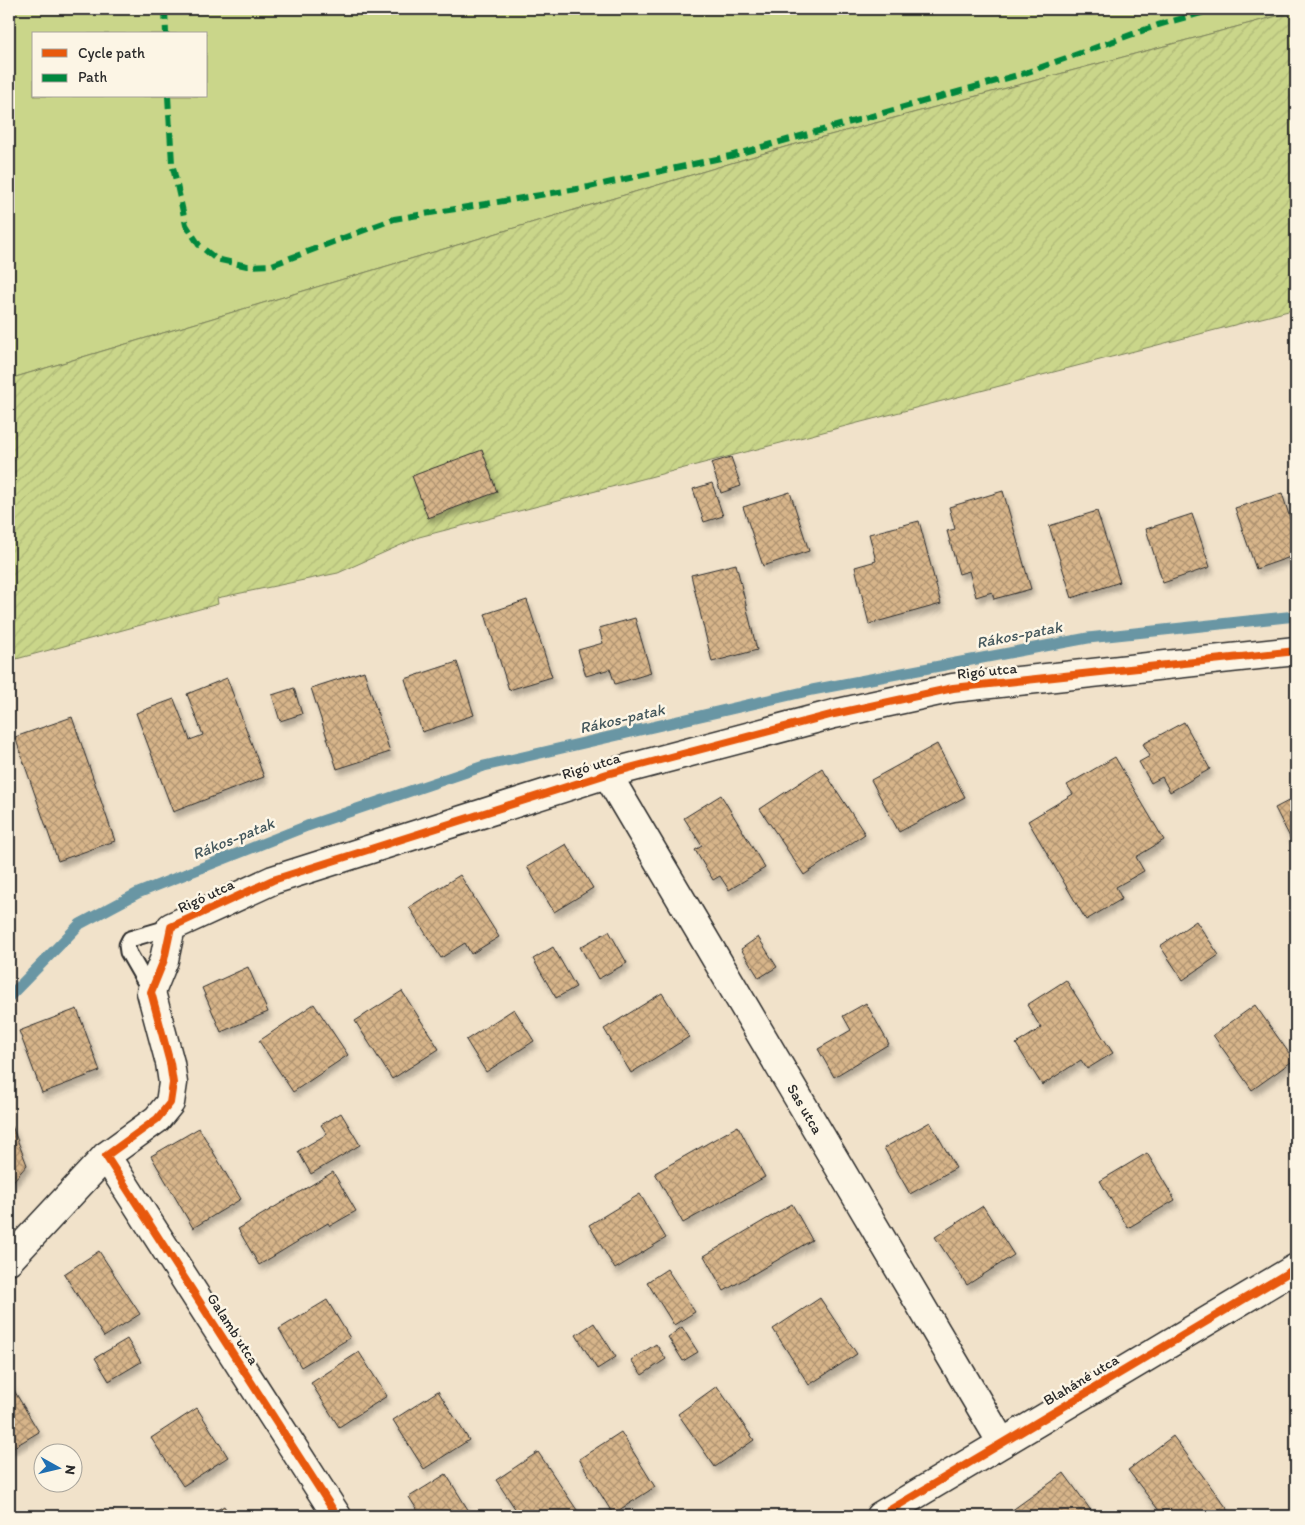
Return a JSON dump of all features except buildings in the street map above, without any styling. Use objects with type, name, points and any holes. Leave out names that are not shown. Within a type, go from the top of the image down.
[{"type":"street","name":"Rigó utca","points":[[151,992],[164,960],[171,927],[273,880],[607,774],[834,714],[953,688],[1296,651]]},
{"type":"street","name":"Sas utca","points":[[607,774],[1002,1443]]},
{"type":"street","points":[[9,1260],[106,1156],[157,1119],[170,1103],[173,1083],[170,1063],[151,992]]},
{"type":"street","name":"Galamb utca","points":[[106,1156],[337,1516]]},
{"type":"street","name":"Blaháné utca","points":[[880,1516],[1296,1268]]},
{"type":"lane","points":[[151,992],[128,952],[127,945],[130,939],[171,927]]},
{"type":"green space","points":[[9,9],[1296,9],[1296,11],[785,147],[9,379]]},
{"type":"green space","points":[[1296,11],[1296,309],[419,537],[338,573],[217,598],[218,604],[9,661],[9,379],[785,147]]},
{"type":"waterway","name":"Rákos-patak","points":[[9,997],[80,924],[138,893],[307,826],[484,766],[812,690],[1088,638],[1296,616]]},
{"type":"marked path","points":[[165,9],[166,32]]},
{"type":"marked path","points":[[168,98],[172,163],[186,225],[199,245],[216,259],[247,266],[272,265],[394,219],[589,187],[730,156],[1025,73],[1158,25],[1216,9]]},
{"type":"cycle path","points":[[337,1516],[106,1156],[157,1119],[170,1103],[173,1083],[170,1063],[151,992],[164,960],[171,927],[273,880],[607,774],[834,714],[953,688],[1296,651]]},
{"type":"cycle path","points":[[880,1516],[1296,1268]]}]
